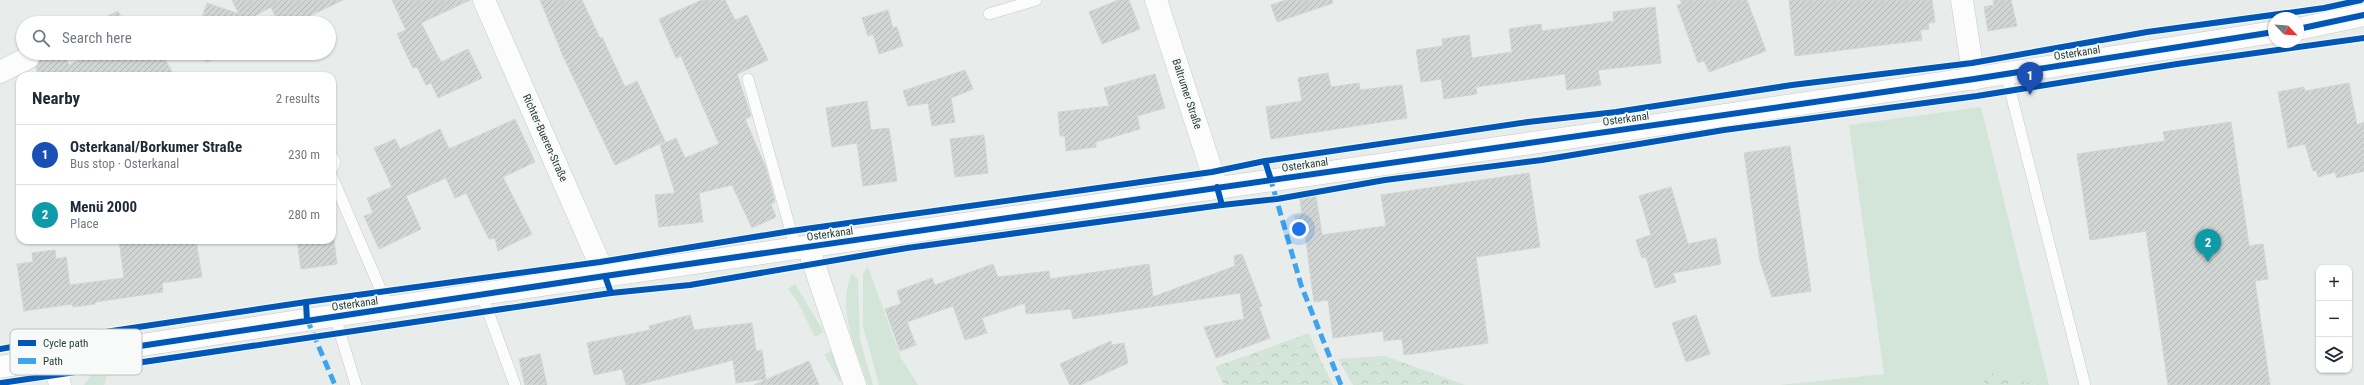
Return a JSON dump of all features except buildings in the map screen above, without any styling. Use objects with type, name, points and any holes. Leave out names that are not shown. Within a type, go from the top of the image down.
[{"type":"main road","name":"Richter-Bueren-Straße","points":[[484,0],[605,276]]},
{"type":"main road","name":"Baltrumer Straße","points":[[1156,0],[1217,187]]},
{"type":"main road","points":[[1962,0],[1974,79]]},
{"type":"main road","points":[[2304,28],[2364,15]]},
{"type":"main road","name":"Osterkanal","points":[[142,346],[605,276],[1974,79],[2268,33]]},
{"type":"main road","points":[[0,72],[24,60]]},
{"type":"main road","points":[[802,248],[855,385]]},
{"type":"main road","name":"Osterkanal","points":[[0,367],[10,366]]},
{"type":"main road","points":[[58,375],[60,385]]},
{"type":"lane","points":[[990,14],[1036,0]]},
{"type":"lane","points":[[2006,74],[2085,385]]},
{"type":"lane","points":[[748,80],[802,248]]},
{"type":"lane","points":[[336,186],[389,309]]},
{"type":"lane","points":[[482,295],[515,385]]},
{"type":"lane","points":[[335,317],[356,385]]},
{"type":"green space","points":[[1981,107],[2049,385],[2037,385],[1982,370],[1985,385],[1780,385],[1884,374],[1849,125]]},
{"type":"green space","points":[[868,267],[901,358],[918,385],[879,385],[863,326],[863,273]]},
{"type":"green space","points":[[852,273],[858,280],[860,340],[873,385],[868,385],[854,344],[847,315],[846,301]]},
{"type":"green space","points":[[795,284],[824,332],[815,337],[798,303],[788,289]]},
{"type":"green space","points":[[1309,333],[1333,385],[1224,385],[1215,367]]},
{"type":"green space","points":[[832,351],[844,379],[839,381],[824,354]]},
{"type":"green space","points":[[1385,356],[1465,385],[1353,385],[1338,359]]},
{"type":"green space","points":[[1981,370],[2037,385],[1985,385]]},
{"type":"green space","points":[[91,375],[107,375],[104,385],[84,385]]},
{"type":"marked path","points":[[1270,177],[1301,285],[1341,385]]},
{"type":"marked path","points":[[307,319],[335,385]]},
{"type":"cycle path","points":[[1271,180],[1265,161],[1528,122],[1616,112],[1792,85],[1972,63],[2147,32],[2324,8],[2361,0]]},
{"type":"cycle path","points":[[2304,28],[2364,15]]},
{"type":"cycle path","points":[[142,346],[605,276],[1974,79],[2268,33]]},
{"type":"cycle path","points":[[1222,205],[1277,199],[1385,180],[1542,160],[1724,130],[1977,96],[2177,64],[2364,38]]},
{"type":"cycle path","points":[[307,321],[306,302],[600,262],[791,231],[1212,172],[1265,161]]},
{"type":"cycle path","points":[[611,293],[690,285],[907,248],[1222,205],[1217,187]]},
{"type":"cycle path","points":[[142,362],[611,293],[605,276]]},
{"type":"cycle path","points":[[125,329],[306,302]]},
{"type":"cycle path","points":[[0,349],[10,347]]},
{"type":"cycle path","points":[[1,383],[55,375]]},
{"type":"place","name":"Osterkanal/Borkumer Straße","points":[[2030,95]]},
{"type":"place","name":"Menü 2000","points":[[2208,262]]}]
